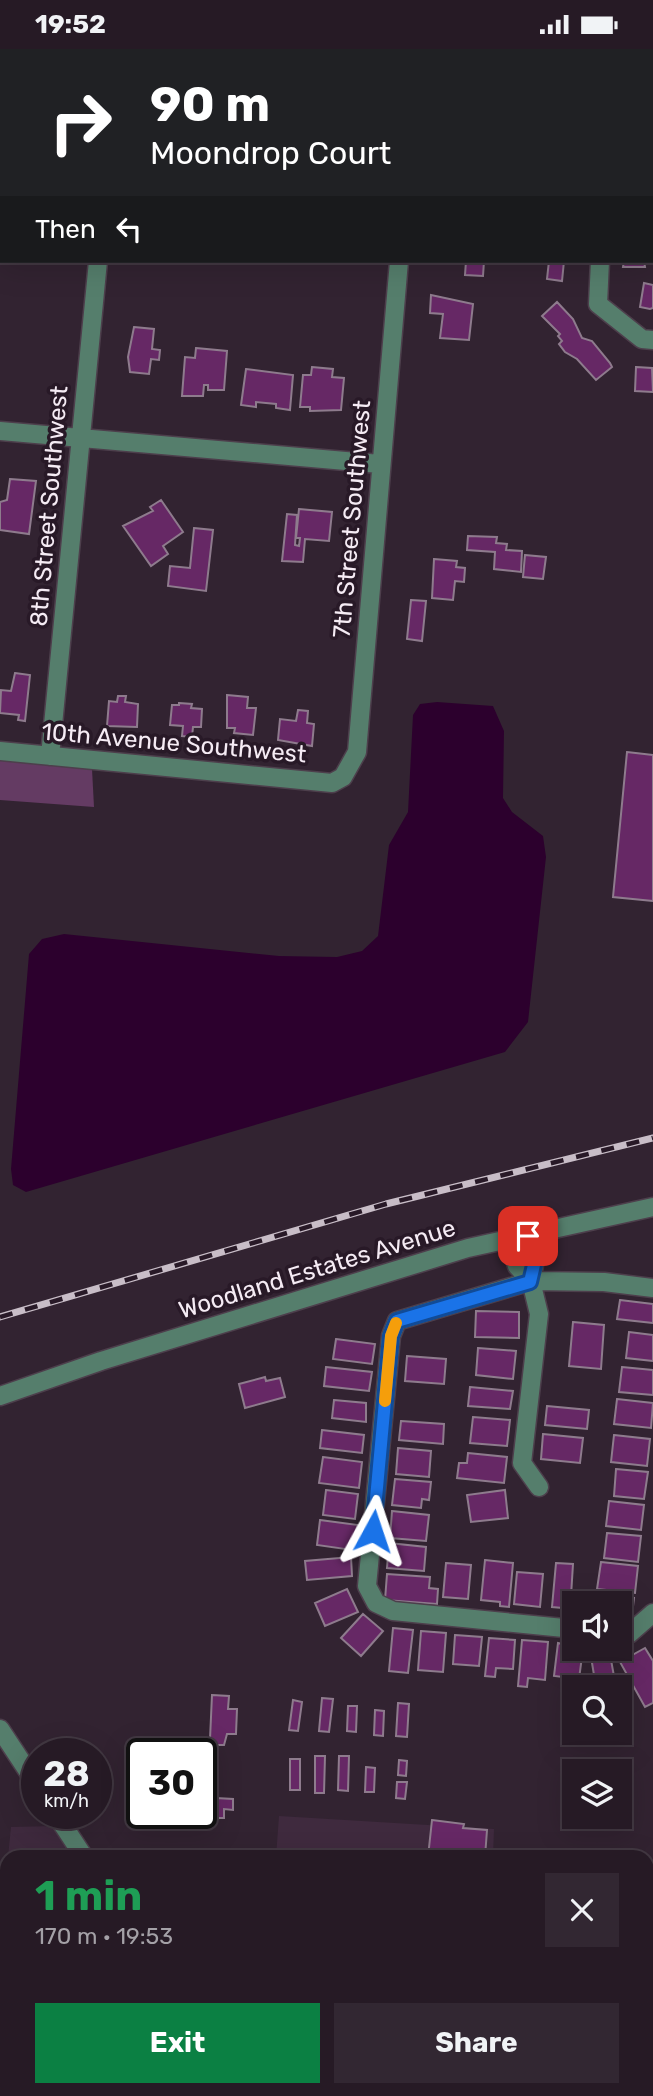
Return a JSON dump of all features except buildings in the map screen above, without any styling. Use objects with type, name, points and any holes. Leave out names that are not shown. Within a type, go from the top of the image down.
[{"type":"street","name":"8th Street Southwest","points":[[50,756],[98,263]]},
{"type":"street","name":"7th Street Southwest","points":[[343,777],[357,752],[399,263]]},
{"type":"street","points":[[600,263],[598,304],[642,339],[653,340]]},
{"type":"street","points":[[0,431],[380,464]]},
{"type":"street","name":"10th Avenue Southwest","points":[[0,751],[332,783],[343,777]]},
{"type":"street","name":"Woodland Estates Avenue","points":[[0,1396],[102,1360],[455,1252],[653,1207]]},
{"type":"street","points":[[528,1236],[534,1265],[530,1282]]},
{"type":"street","points":[[509,1240],[517,1266],[530,1282],[538,1314],[523,1463],[539,1487]]},
{"type":"street","points":[[562,1628],[393,1611],[376,1603],[367,1586],[391,1336],[397,1321],[530,1282],[604,1282],[653,1288]]},
{"type":"street","points":[[632,1631],[653,1613]]},
{"type":"street","points":[[0,1729],[21,1761]]},
{"type":"street","points":[[66,1829],[79,1850]]},
{"type":"shaded area","points":[[437,702],[493,706],[504,731],[503,798],[512,812],[543,836],[546,857],[528,1022],[505,1052],[26,1192],[13,1185],[11,1169],[29,954],[42,939],[64,934],[279,956],[337,957],[362,951],[378,936],[389,845],[408,812],[413,715],[420,704]]},
{"type":"shaded area","points":[[0,760],[92,769],[94,807],[0,800]]},
{"type":"shaded area","points":[[279,1816],[494,1829],[493,1850],[277,1850]]},
{"type":"shaded area","points":[[11,1827],[21,1827],[21,1829],[56,1829],[69,1850],[9,1850]]},
{"type":"railway","points":[[0,1317],[386,1204],[653,1138]]},
{"type":"slow traffic","points":[[385,1401],[391,1336],[396,1323]]},
{"type":"route","points":[[373,1531],[391,1336],[397,1321],[530,1282],[534,1265],[528,1236]]}]
